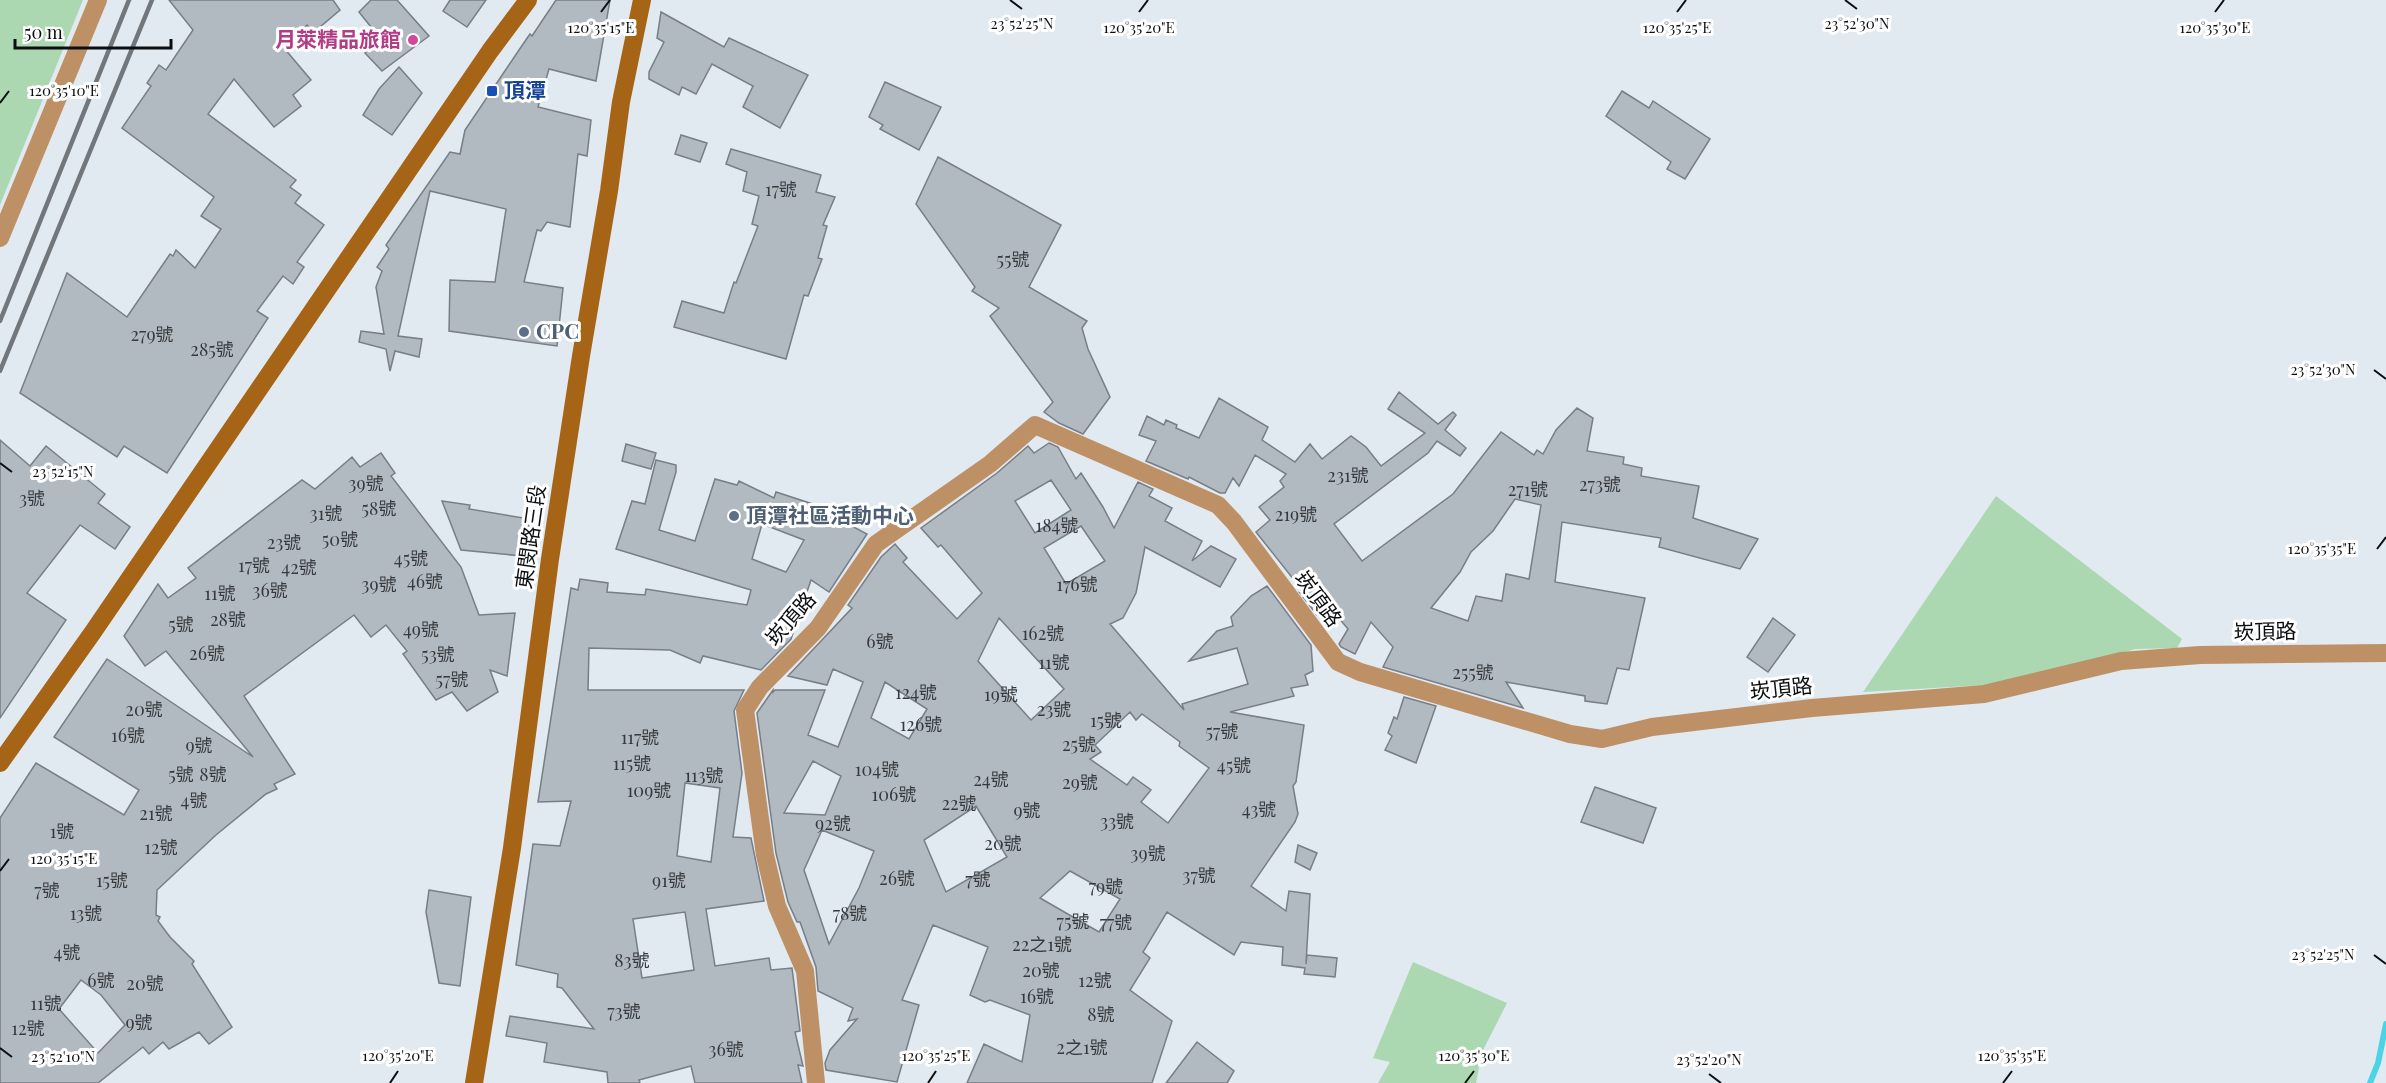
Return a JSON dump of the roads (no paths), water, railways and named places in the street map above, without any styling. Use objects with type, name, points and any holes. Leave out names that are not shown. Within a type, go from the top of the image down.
[{"type":"main road","points":[[0,763],[100,622],[490,51],[528,0]]},
{"type":"main road","name":"東閔路三段","points":[[474,1083],[512,848],[550,559],[581,356],[609,191],[621,102],[642,0]]},
{"type":"street","points":[[0,238],[98,0]]},
{"type":"street","name":"崁頂路","points":[[816,1083],[805,971],[777,906],[765,855],[745,710],[760,687],[818,628],[876,544],[990,464],[1035,425],[1218,505],[1234,522],[1338,662],[1360,672],[1570,734],[1602,739],[1652,727],[1812,708],[1984,694],[2121,661],[2200,655],[2386,653]]},
{"type":"waterway","points":[[2370,1083],[2378,1063],[2386,1024]]},
{"type":"railway","points":[[0,321],[129,0]]},
{"type":"railway","points":[[0,371],[152,0]]},
{"type":"place","name":"月萊精品旅館","points":[[413,40]]},
{"type":"place","name":"頂潭","points":[[492,91]]},
{"type":"place","name":"CPC","points":[[524,332]]},
{"type":"place","name":"頂潭社區活動中心","points":[[734,516]]}]
